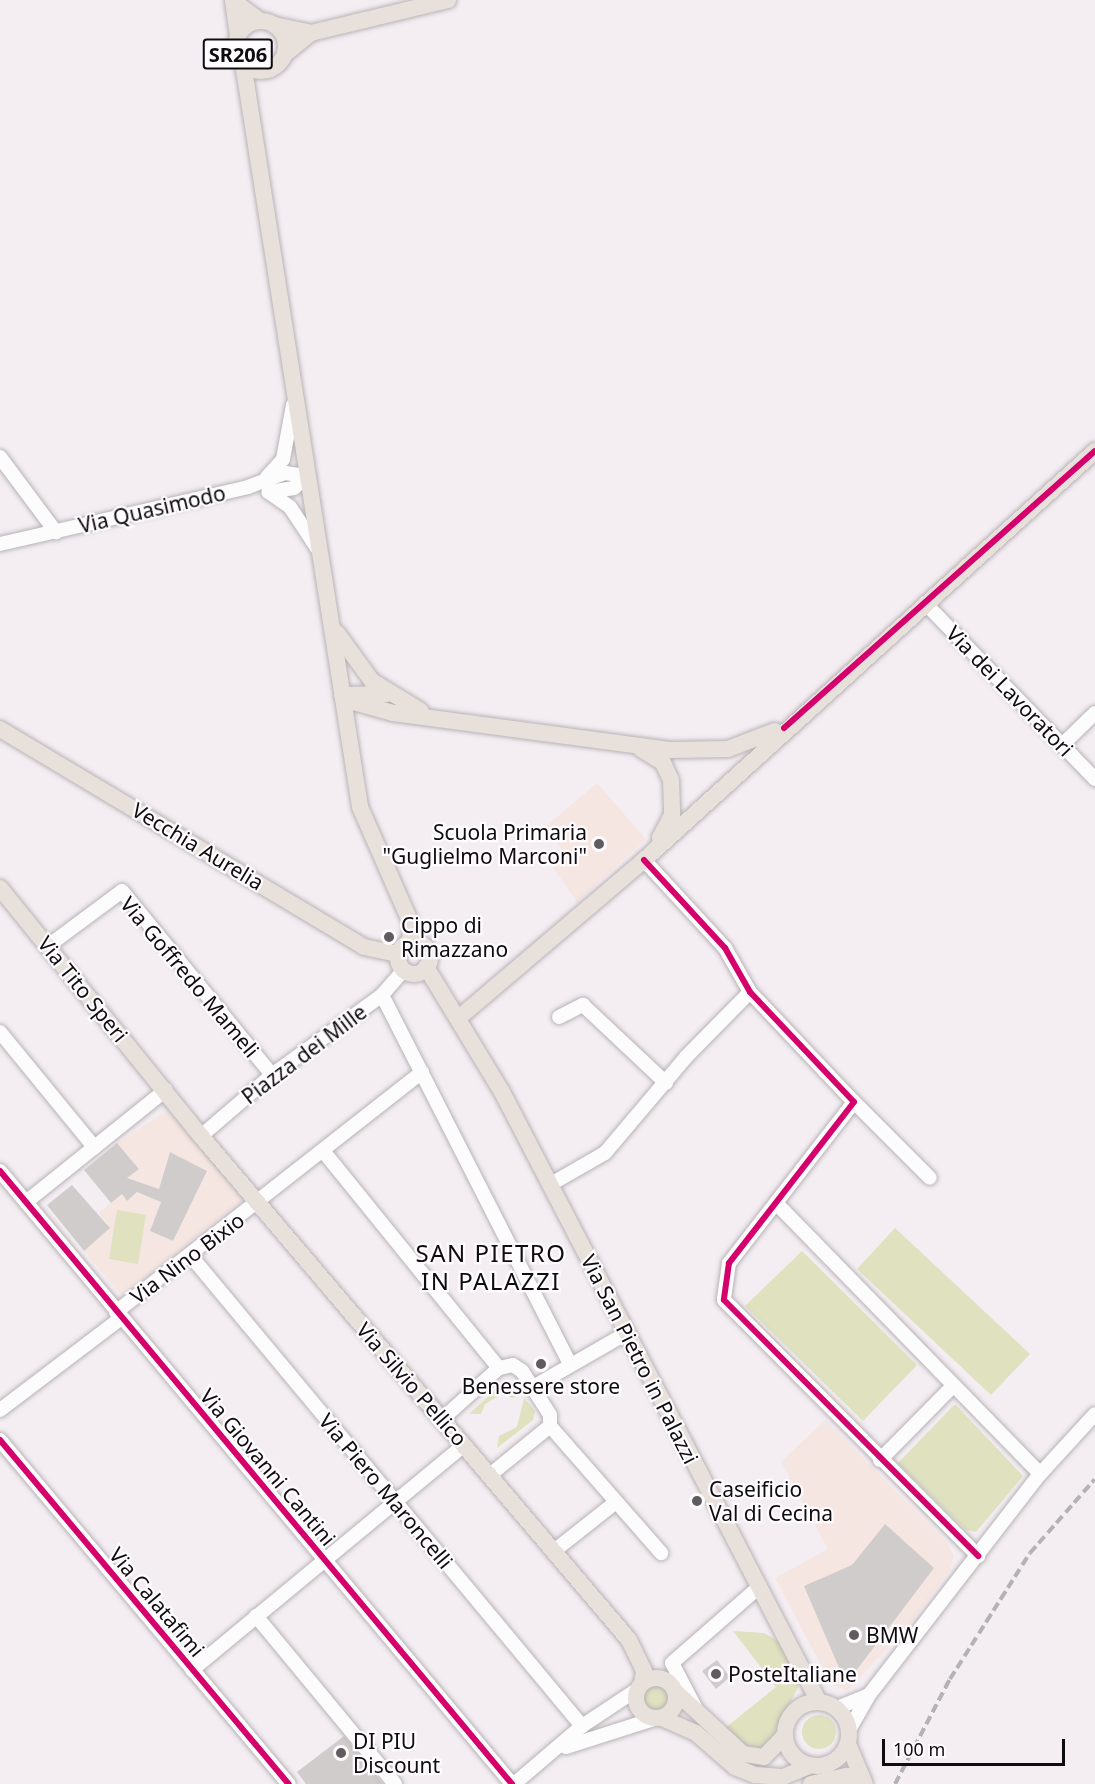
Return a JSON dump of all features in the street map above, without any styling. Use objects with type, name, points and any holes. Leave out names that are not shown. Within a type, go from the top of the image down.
[{"type":"main road","name":"SR206","points":[[232,0],[285,38],[285,54],[273,68],[257,70],[243,63],[232,0]]},
{"type":"main road","points":[[285,54],[311,33],[448,0]]},
{"type":"main road","points":[[267,23],[311,33]]},
{"type":"main road","name":"SR206","points":[[238,36],[267,23]]},
{"type":"main road","points":[[243,63],[249,117],[293,400],[367,832],[411,923],[404,948],[404,970],[416,974],[426,967]]},
{"type":"main road","points":[[249,117],[252,98],[273,68]]},
{"type":"main road","points":[[404,948],[427,949],[426,967],[461,1016],[644,860],[784,728],[1095,451]]},
{"type":"main road","points":[[330,619],[348,655],[388,694],[425,713]]},
{"type":"main road","points":[[343,697],[388,694]]},
{"type":"main road","points":[[343,697],[393,713],[425,713],[630,744],[728,749],[784,728]]},
{"type":"main road","name":"Vecchia Aurelia","points":[[0,729],[364,947],[404,948]]},
{"type":"main road","points":[[630,744],[663,763],[674,795],[664,833],[644,860]]},
{"type":"main road","name":"Via Tito Speri","points":[[0,888],[166,1090]]},
{"type":"main road","name":"Via San Pietro in Palazzi","points":[[461,1016],[551,1184],[819,1702]]},
{"type":"main road","name":"Via Silvio Pellico","points":[[166,1090],[201,1136],[629,1640],[644,1671],[640,1686]]},
{"type":"main road","points":[[760,1784],[735,1767],[696,1733],[638,1708],[640,1686],[662,1678],[698,1716],[751,1757],[764,1757],[785,1735],[791,1715],[819,1702],[837,1708],[849,1737],[863,1784]]},
{"type":"main road","points":[[658,1718],[676,1705],[676,1692]]},
{"type":"main road","points":[[785,1735],[793,1755],[811,1765]]},
{"type":"main road","points":[[735,1767],[771,1778],[837,1759],[849,1737]]},
{"type":"main road","points":[[811,1784],[847,1776],[863,1784]]},
{"type":"street","points":[[267,485],[284,459],[293,400]]},
{"type":"street","points":[[0,457],[56,532]]},
{"type":"street","name":"Via Quasimodo","points":[[0,544],[248,487],[267,485],[294,471],[306,476]]},
{"type":"street","name":"Via Quasimodo","points":[[267,485],[290,507],[319,551]]},
{"type":"street","name":"Via dei Lavoratori","points":[[926,603],[1095,779]]},
{"type":"street","points":[[1062,745],[1095,713]]},
{"type":"street","points":[[644,860],[725,948],[750,992],[930,1178]]},
{"type":"street","name":"Via Goffredo Mameli","points":[[48,946],[122,891],[272,1075]]},
{"type":"street","name":"Piazza dei Mille","points":[[201,1136],[272,1075],[382,995],[404,970]]},
{"type":"street","points":[[551,1184],[605,1153],[750,992]]},
{"type":"street","points":[[382,995],[570,1364]]},
{"type":"street","points":[[559,1017],[583,1005],[666,1083]]},
{"type":"street","points":[[0,1032],[94,1147]]},
{"type":"street","points":[[258,1203],[422,1072]]},
{"type":"street","points":[[26,1202],[166,1090]]},
{"type":"street","points":[[854,1102],[729,1263],[724,1300],[880,1460],[978,1556]]},
{"type":"street","points":[[324,1152],[499,1368]]},
{"type":"street","name":"Via Giovanni Cantini","points":[[0,1171],[118,1315],[513,1784]]},
{"type":"street","name":"Via Nino Bixio","points":[[0,1410],[258,1203]]},
{"type":"street","points":[[776,1203],[1040,1474]]},
{"type":"street","name":"Via Piero Maroncelli","points":[[190,1256],[582,1726]]},
{"type":"street","points":[[533,1387],[627,1333]]},
{"type":"street","points":[[441,1420],[499,1368],[517,1366],[533,1387],[550,1426],[661,1554]]},
{"type":"street","points":[[880,1460],[953,1386]]},
{"type":"street","points":[[849,1737],[869,1695],[1040,1474],[1095,1414]]},
{"type":"street","points":[[490,1475],[550,1426]]},
{"type":"street","name":"Via Calatafimi","points":[[0,1440],[289,1784]]},
{"type":"street","points":[[192,1670],[464,1444]]},
{"type":"street","points":[[554,1551],[616,1502]]},
{"type":"street","points":[[698,1716],[672,1663],[758,1588]]},
{"type":"street","points":[[256,1616],[395,1784]]},
{"type":"street","points":[[513,1784],[559,1750],[582,1726],[640,1686]]},
{"type":"street","points":[[837,1708],[869,1695]]},
{"type":"street","points":[[559,1750],[658,1718]]},
{"type":"shaded area","name":"Scuola Primaria \"Guglielmo Marconi\"","points":[[597,783],[646,839],[577,902],[548,860],[561,848],[544,828]]},
{"type":"shaded area","points":[[168,1110],[243,1199],[122,1296],[84,1251],[110,1228],[99,1213],[122,1194],[127,1201],[137,1192],[161,1202],[150,1231],[173,1241],[207,1171],[170,1152],[159,1189],[127,1178],[139,1168],[117,1143]]},
{"type":"shaded area","points":[[825,1420],[947,1543],[954,1556],[950,1570],[910,1624],[847,1691],[831,1684],[775,1578],[828,1549],[781,1462]]},
{"type":"green space","points":[[117,1210],[146,1215],[138,1264],[109,1259]]},
{"type":"green space","points":[[895,1228],[1030,1354],[991,1395],[857,1269]]},
{"type":"green space","points":[[802,1251],[917,1365],[863,1421],[745,1306]]},
{"type":"green space","points":[[512,1382],[519,1395],[512,1398],[504,1393],[485,1404],[481,1414],[469,1414],[503,1383]]},
{"type":"green space","points":[[524,1398],[535,1411],[533,1420],[497,1448],[499,1436],[517,1427]]},
{"type":"green space","points":[[955,1404],[1023,1476],[976,1532],[966,1530],[898,1463]]},
{"type":"green space","points":[[733,1631],[764,1633],[778,1641],[801,1681],[768,1748],[751,1752],[725,1728],[776,1687]]},
{"type":"green space","points":[[657,1685],[667,1689],[671,1699],[667,1709],[657,1713],[647,1709],[643,1699],[647,1689]]},
{"type":"green space","points":[[819,1715],[831,1720],[836,1732],[831,1744],[819,1749],[807,1744],[802,1732],[807,1720]]},
{"type":"building","points":[[117,1143],[139,1169],[127,1178],[159,1189],[170,1152],[207,1171],[173,1241],[150,1231],[161,1202],[137,1192],[127,1201],[122,1194],[111,1203],[84,1170]]},
{"type":"building","points":[[72,1185],[110,1228],[84,1251],[47,1205]]},
{"type":"building","name":"BMW","points":[[885,1524],[934,1568],[846,1684],[804,1586],[852,1565]]},
{"type":"building","name":"PosteItaliane","points":[[717,1660],[730,1677],[716,1689],[702,1671]]},
{"type":"building","name":"DI PIU Discount","points":[[344,1736],[383,1784],[306,1784],[297,1772]]},
{"type":"railway","points":[[895,1784],[950,1679],[1030,1553],[1095,1479]]},
{"type":"cycle path","points":[[784,728],[1095,451]]},
{"type":"cycle path","points":[[644,860],[725,948],[750,992],[854,1102],[729,1263],[724,1300],[978,1556]]},
{"type":"cycle path","points":[[0,1171],[512,1784]]},
{"type":"cycle path","points":[[0,1440],[289,1784]]},
{"type":"place","name":"Scuola Primaria \"Guglielmo Marconi\"","points":[[599,844]]},
{"type":"place","name":"Cippo di Rimazzano","points":[[389,937]]},
{"type":"place","name":"Benessere store","points":[[541,1364]]},
{"type":"place","name":"Caseificio Val di Cecina","points":[[697,1501]]},
{"type":"place","name":"BMW","points":[[854,1635]]},
{"type":"place","name":"PosteItaliane","points":[[716,1674]]},
{"type":"place","name":"DI PIU Discount","points":[[341,1753]]},
{"type":"district","name":"SAN PIETRO IN PALAZZI","points":[[491,1267]]}]
